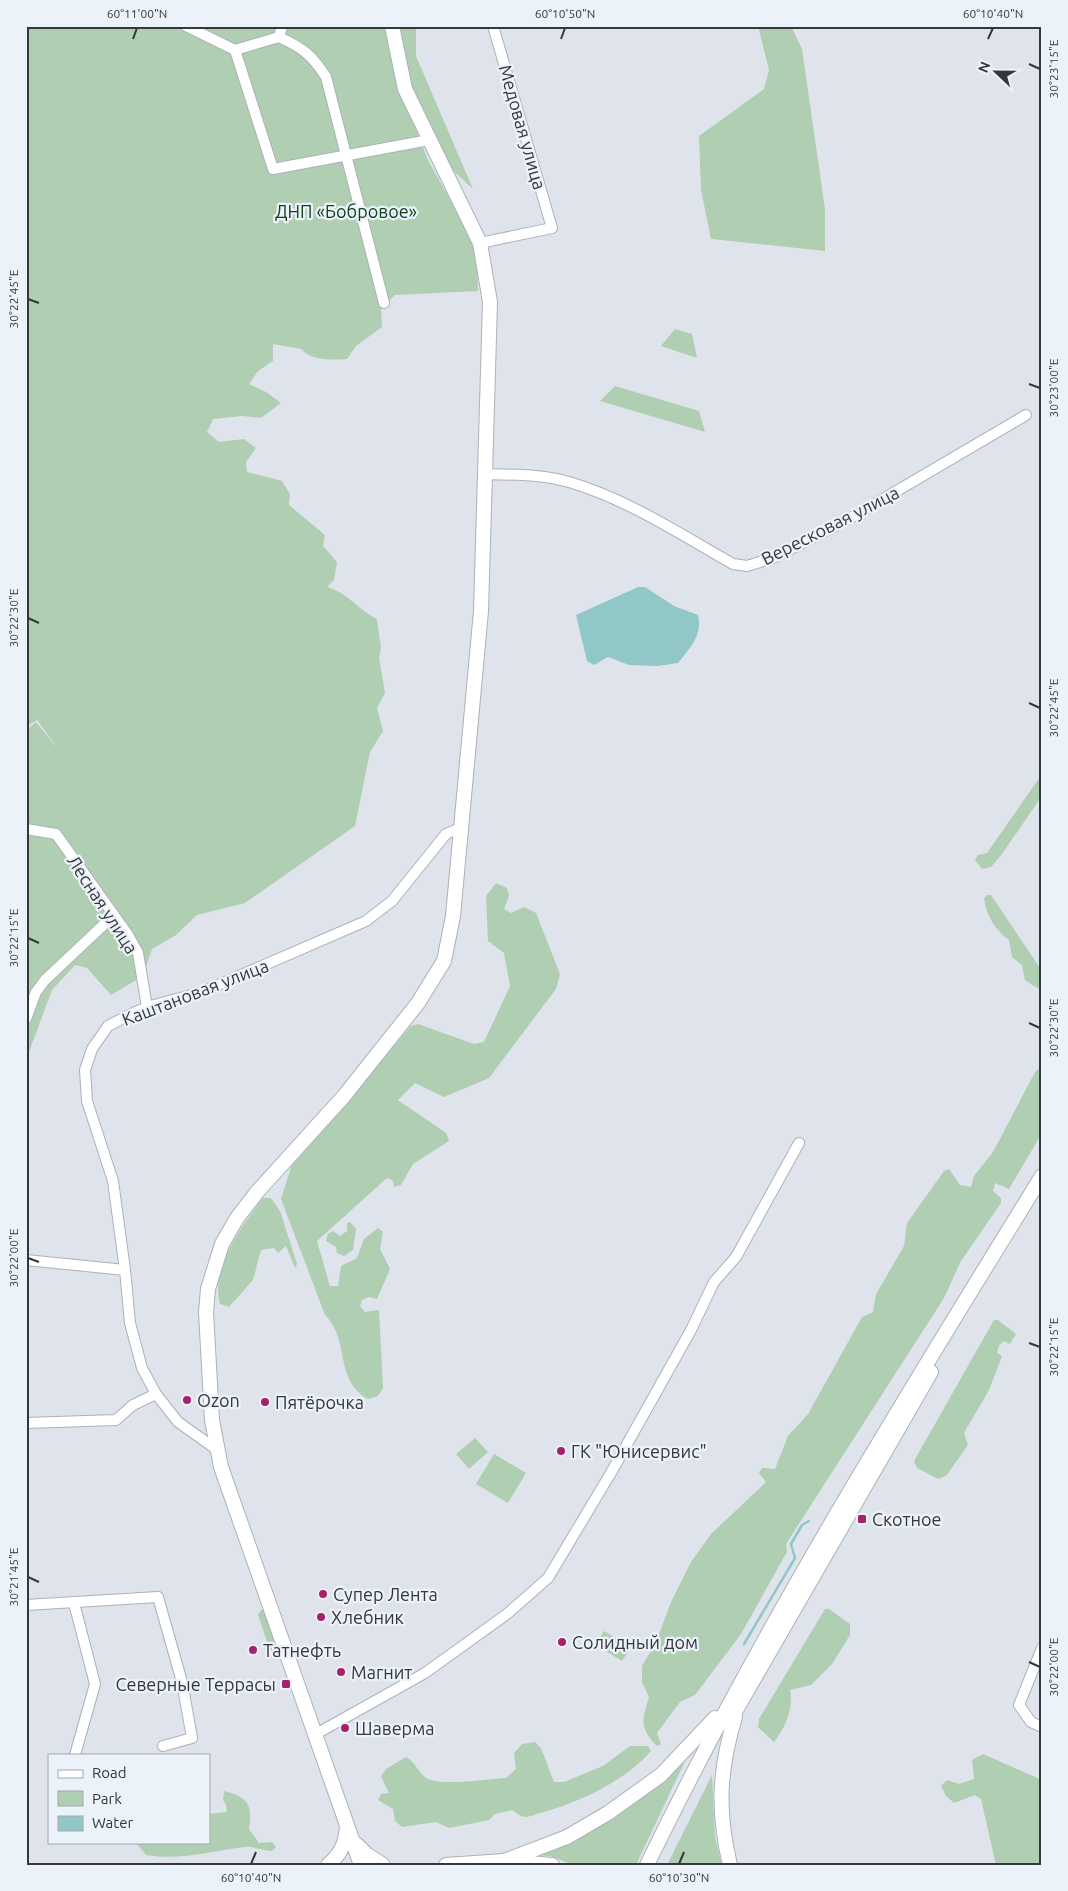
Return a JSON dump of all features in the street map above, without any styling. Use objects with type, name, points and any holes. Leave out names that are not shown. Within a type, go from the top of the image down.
[{"type":"main road","points":[[361,1865],[216,1449],[208,1376],[206,1322],[208,1289],[214,1265],[227,1235],[252,1198],[350,1088],[418,1003],[444,961],[453,916],[481,611],[490,302],[480,242],[405,89],[392,26]]},
{"type":"main road","points":[[647,1865],[735,1701],[961,1322],[1042,1176]]},
{"type":"main road","points":[[504,1861],[567,1837],[608,1813],[662,1775],[735,1701]]},
{"type":"main road","points":[[656,1865],[735,1701]]},
{"type":"main road","points":[[730,1865],[720,1808],[721,1777],[735,1701]]},
{"type":"main road","points":[[328,1865],[338,1856],[343,1848],[347,1822]]},
{"type":"main road","points":[[354,1842],[366,1854],[383,1865]]},
{"type":"main road","points":[[446,1865],[504,1861],[552,1865]]},
{"type":"street","points":[[186,26],[235,50],[273,169],[429,140]]},
{"type":"street","name":"Медовая улица","points":[[480,242],[552,228],[493,26]]},
{"type":"street","points":[[235,50],[281,31],[313,57],[326,77],[384,303]]},
{"type":"street","name":"Вересковая улица","points":[[485,474],[520,475],[568,481],[630,506],[732,564],[748,566],[773,558],[849,519],[1026,415]]},
{"type":"street","name":"Каштановая улица","points":[[216,1449],[178,1422],[156,1394],[142,1368],[130,1323],[125,1270],[112,1181],[87,1101],[85,1070],[92,1049],[108,1026],[147,1007],[202,992],[366,921],[392,901],[446,834],[460,828]]},
{"type":"street","name":"Лесная улица","points":[[26,829],[56,834],[114,915],[138,953],[147,1007]]},
{"type":"street","points":[[26,1019],[36,992],[46,980],[114,915]]},
{"type":"street","points":[[316,1734],[425,1673],[535,1591],[548,1578],[562,1557],[691,1330],[714,1282],[736,1257],[798,1143]]},
{"type":"street","points":[[26,1260],[125,1270]]},
{"type":"street","points":[[26,1423],[116,1420],[133,1405],[156,1394]]},
{"type":"street","points":[[26,1605],[158,1597],[182,1682],[192,1738],[163,1746]]},
{"type":"street","points":[[74,1603],[95,1684],[75,1754]]},
{"type":"street","points":[[1042,1648],[1019,1705],[1031,1722],[1042,1727]]},
{"type":"green space","name":"ДНП «Бобровое»","points":[[26,26],[387,26],[401,89],[427,158],[465,227],[477,257],[478,291],[395,295],[381,309],[382,327],[356,346],[347,359],[316,358],[301,349],[273,344],[273,361],[258,371],[249,384],[266,392],[281,403],[261,418],[242,416],[213,419],[207,432],[219,442],[244,439],[256,448],[246,462],[247,472],[282,481],[290,494],[289,505],[325,535],[323,546],[337,562],[334,580],[327,587],[341,593],[377,619],[381,648],[379,658],[385,693],[377,708],[383,731],[370,752],[355,826],[245,903],[197,915],[176,935],[152,949],[143,976],[111,995],[87,968],[75,965],[52,990],[26,1060],[26,730],[36,722],[59,750],[37,720],[26,727]]},
{"type":"green space","points":[[400,26],[416,26],[416,56],[473,189],[446,164],[409,86]]},
{"type":"green space","points":[[758,26],[791,26],[802,49],[825,209],[825,251],[711,239],[701,190],[699,136],[764,89],[769,70]]},
{"type":"green space","points":[[675,329],[692,334],[697,358],[661,346]]},
{"type":"green space","points":[[615,386],[699,411],[705,432],[600,401]]},
{"type":"green space","points":[[1042,774],[1042,796],[1002,854],[991,867],[982,869],[975,860],[978,855],[987,853]]},
{"type":"green space","points":[[496,883],[507,888],[509,896],[504,909],[511,913],[524,907],[536,913],[560,974],[556,989],[489,1078],[444,1097],[415,1083],[398,1100],[446,1133],[449,1141],[413,1164],[401,1185],[394,1187],[393,1181],[387,1178],[317,1241],[330,1286],[338,1286],[341,1266],[357,1258],[364,1239],[378,1228],[383,1232],[380,1249],[390,1269],[377,1299],[369,1297],[362,1300],[360,1306],[365,1312],[379,1310],[383,1388],[378,1396],[368,1399],[357,1391],[350,1381],[333,1325],[325,1315],[281,1199],[291,1167],[411,1026],[418,1024],[474,1044],[484,1042],[510,986],[504,953],[488,941],[486,896]]},
{"type":"green space","points":[[991,895],[1042,971],[1042,991],[1025,980],[1022,965],[1012,957],[1009,940],[999,932],[992,922],[984,898]]},
{"type":"green space","points":[[1042,1066],[1042,1133],[1009,1189],[995,1183],[993,1191],[1001,1198],[1001,1203],[961,1261],[944,1298],[786,1544],[787,1552],[741,1634],[695,1695],[680,1702],[657,1733],[661,1744],[657,1746],[647,1734],[644,1723],[649,1697],[642,1682],[642,1666],[656,1642],[671,1602],[691,1562],[711,1534],[766,1482],[759,1473],[762,1468],[775,1469],[788,1436],[808,1414],[862,1317],[873,1312],[876,1294],[904,1246],[907,1223],[944,1171],[949,1169],[960,1185],[971,1187],[974,1176],[993,1152],[1035,1072]]},
{"type":"green space","points":[[263,1198],[271,1198],[280,1211],[297,1264],[295,1268],[286,1246],[278,1253],[274,1248],[261,1250],[253,1280],[229,1307],[220,1304],[218,1290],[224,1262],[238,1234]]},
{"type":"green space","points":[[350,1222],[356,1229],[353,1250],[344,1256],[337,1253],[336,1247],[326,1241],[328,1234],[333,1231],[340,1236],[347,1231],[347,1223]]},
{"type":"green space","points":[[994,1320],[998,1320],[1016,1334],[1010,1344],[1004,1341],[999,1345],[997,1353],[1002,1356],[989,1390],[964,1433],[968,1445],[946,1476],[938,1479],[917,1468],[914,1461]]},
{"type":"green space","points":[[475,1438],[488,1452],[469,1469],[456,1454]]},
{"type":"green space","points":[[494,1454],[526,1473],[508,1503],[476,1484]]},
{"type":"green space","points":[[825,1609],[829,1609],[850,1624],[850,1635],[832,1664],[811,1685],[790,1690],[791,1703],[788,1718],[774,1742],[758,1727],[759,1719]]},
{"type":"green space","points":[[261,1610],[266,1611],[278,1649],[276,1652],[270,1650],[258,1615]]},
{"type":"green space","points":[[604,1631],[631,1647],[622,1661],[596,1645]]},
{"type":"green space","points":[[535,1742],[541,1748],[554,1782],[564,1782],[603,1766],[630,1746],[648,1746],[651,1751],[629,1772],[602,1789],[573,1802],[527,1817],[521,1816],[512,1810],[495,1814],[489,1820],[449,1828],[436,1822],[402,1827],[395,1821],[393,1809],[378,1800],[381,1794],[389,1793],[381,1776],[386,1769],[406,1757],[422,1775],[435,1781],[455,1782],[506,1778],[516,1769],[514,1753],[522,1744]]},
{"type":"green space","points":[[983,1754],[1042,1780],[1042,1865],[996,1865],[981,1799],[975,1795],[954,1803],[946,1796],[941,1786],[947,1780],[959,1784],[974,1779],[972,1760]]},
{"type":"green space","points":[[685,1761],[636,1865],[574,1865],[550,1856],[535,1855],[576,1837],[615,1816],[651,1791]]},
{"type":"green space","points":[[712,1775],[715,1837],[722,1865],[667,1865]]},
{"type":"green space","points":[[224,1791],[244,1799],[250,1814],[249,1829],[259,1843],[272,1842],[276,1847],[272,1851],[245,1847],[195,1855],[158,1857],[146,1855],[138,1845],[134,1844],[210,1844],[210,1814],[227,1812],[223,1800]]},
{"type":"water","points":[[638,587],[645,587],[674,606],[698,615],[699,629],[691,646],[678,663],[658,666],[629,665],[608,657],[594,665],[587,661],[576,615]]},
{"type":"waterway","points":[[744,1644],[795,1558],[791,1544],[802,1525],[809,1521]]},
{"type":"place","name":"Ozon","points":[[187,1400]]},
{"type":"place","name":"Пятёрочка","points":[[265,1402]]},
{"type":"place","name":"ГК \"Юнисервис\"","points":[[561,1451]]},
{"type":"place","name":"Скотное","points":[[862,1519]]},
{"type":"place","name":"Супер Лента","points":[[323,1594]]},
{"type":"place","name":"Хлебник","points":[[321,1617]]},
{"type":"place","name":"Солидный дом","points":[[562,1642]]},
{"type":"place","name":"Татнефть","points":[[253,1650]]},
{"type":"place","name":"Магнит","points":[[341,1672]]},
{"type":"place","name":"Северные Террасы","points":[[286,1684]]},
{"type":"place","name":"Шаверма","points":[[345,1728]]}]
